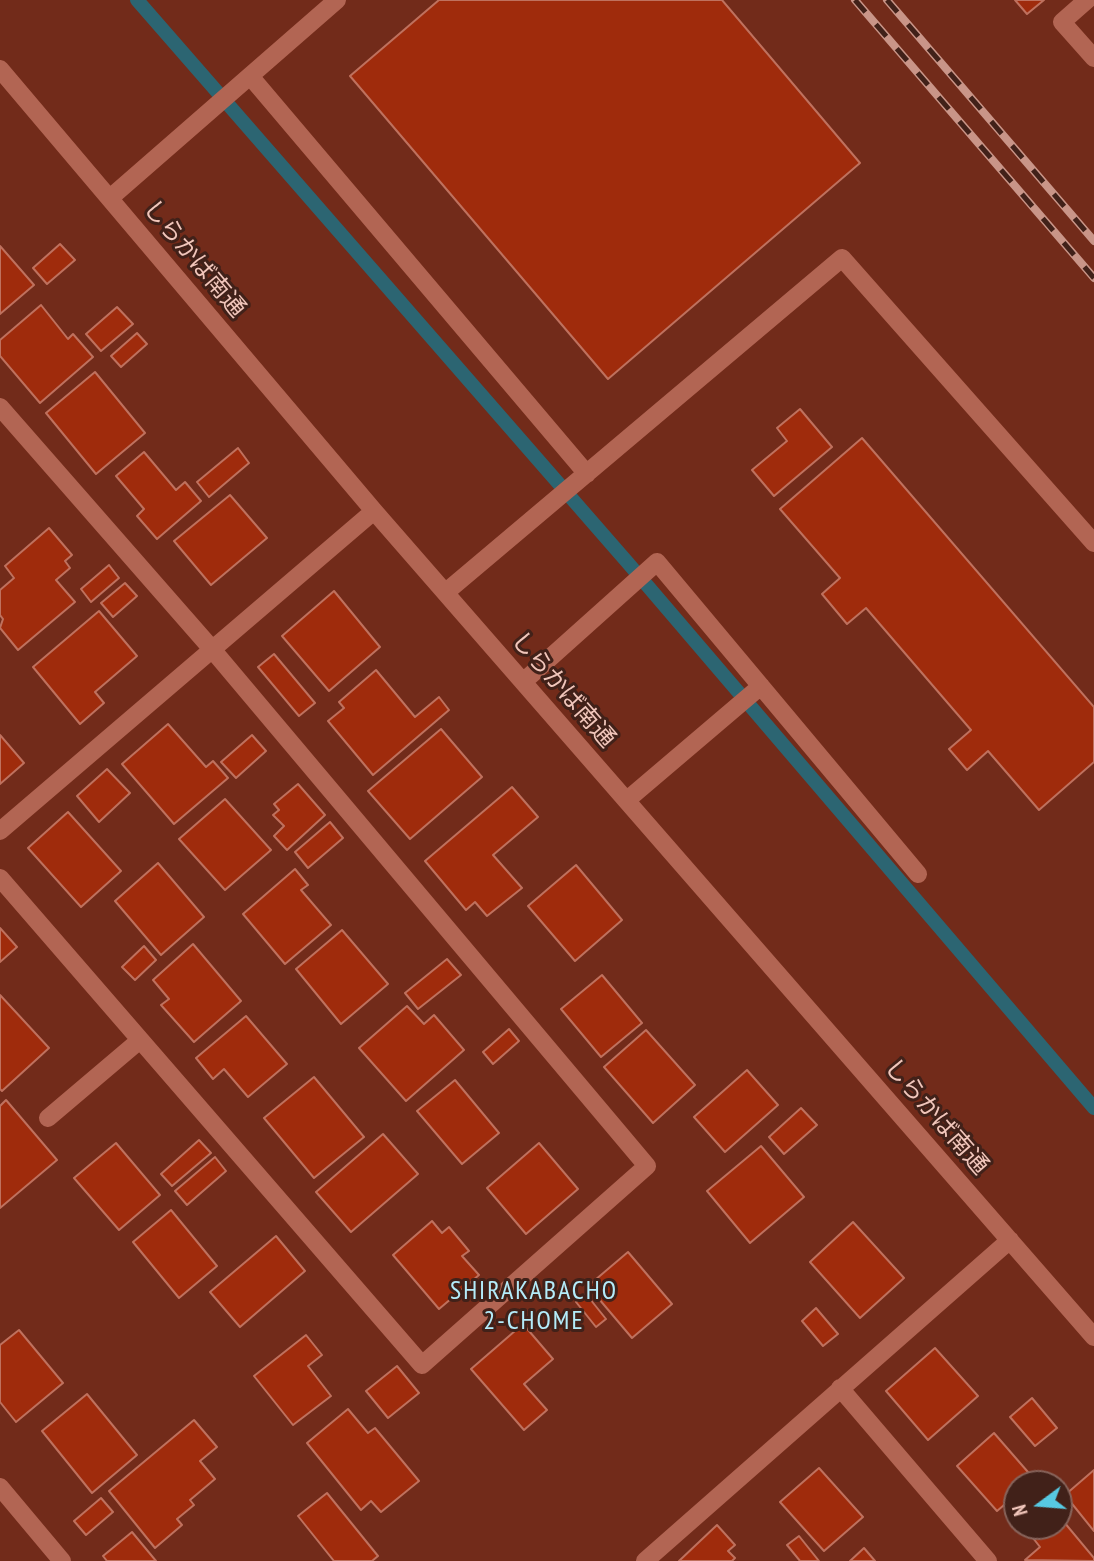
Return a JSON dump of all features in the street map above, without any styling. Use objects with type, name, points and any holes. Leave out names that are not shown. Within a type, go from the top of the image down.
[{"type":"street","points":[[110,198],[337,0]]},
{"type":"street","points":[[1087,0],[1062,22],[1094,58]]},
{"type":"street","name":"しらかば南通","points":[[0,69],[374,511],[1094,1337]]},
{"type":"street","points":[[250,76],[587,474]]},
{"type":"street","points":[[446,592],[842,258],[1094,543]]},
{"type":"street","points":[[0,407],[211,648],[647,1166],[422,1365],[0,878]]},
{"type":"street","points":[[0,831],[374,511]]},
{"type":"street","points":[[523,682],[657,562],[918,874]]},
{"type":"street","points":[[627,800],[761,686]]},
{"type":"street","points":[[48,1118],[139,1040]]},
{"type":"street","points":[[645,1561],[1010,1240]]},
{"type":"street","points":[[839,1388],[988,1561]]},
{"type":"street","points":[[0,1487],[62,1561]]},
{"type":"building","points":[[439,0],[722,0],[860,163],[608,379],[350,76]]},
{"type":"building","points":[[1015,0],[1044,0],[1027,14]]},
{"type":"building","points":[[60,244],[75,260],[47,284],[33,268]]},
{"type":"building","points":[[0,246],[34,285],[0,314]]},
{"type":"building","points":[[41,305],[68,339],[73,334],[93,357],[40,403],[0,356],[0,340]]},
{"type":"building","points":[[117,307],[133,324],[101,351],[86,334]]},
{"type":"building","points":[[137,333],[147,344],[121,367],[111,356]]},
{"type":"building","points":[[95,372],[145,433],[96,474],[46,413]]},
{"type":"building","points":[[800,409],[832,447],[774,496],[752,470],[787,441],[777,428]]},
{"type":"building","points":[[862,438],[1094,707],[1094,762],[1039,810],[988,751],[967,770],[949,749],[971,730],[866,608],[847,624],[822,594],[840,578],[780,509]]},
{"type":"building","points":[[238,448],[249,463],[209,497],[197,482]]},
{"type":"building","points":[[144,452],[176,490],[185,482],[201,501],[157,539],[137,516],[144,509],[116,476]]},
{"type":"building","points":[[230,495],[267,538],[211,585],[174,541]]},
{"type":"building","points":[[49,528],[72,555],[65,561],[70,568],[56,580],[75,602],[18,650],[0,628],[3,619],[0,615],[0,590],[14,578],[5,566]]},
{"type":"building","points":[[109,565],[119,578],[91,602],[81,589]]},
{"type":"building","points":[[125,583],[137,596],[113,617],[101,603]]},
{"type":"building","points":[[334,591],[380,647],[329,691],[282,636]]},
{"type":"building","points":[[99,611],[137,656],[95,692],[104,703],[80,724],[33,667]]},
{"type":"building","points":[[274,654],[315,703],[299,716],[258,667]]},
{"type":"building","points":[[376,670],[415,717],[439,697],[449,710],[373,775],[328,721],[344,708],[339,702]]},
{"type":"building","points":[[168,724],[206,767],[213,761],[228,778],[174,824],[122,764]]},
{"type":"building","points":[[441,729],[482,777],[410,839],[368,791]]},
{"type":"building","points":[[0,735],[24,763],[0,784]]},
{"type":"building","points":[[252,735],[266,751],[236,778],[221,762]]},
{"type":"building","points":[[107,769],[130,793],[99,822],[77,796]]},
{"type":"building","points":[[298,784],[325,815],[287,850],[274,836],[284,826],[273,815],[279,810],[274,804]]},
{"type":"building","points":[[512,787],[538,817],[493,855],[522,888],[487,916],[475,902],[466,910],[425,861]]},
{"type":"building","points":[[225,799],[271,850],[225,890],[179,839]]},
{"type":"building","points":[[68,812],[121,871],[81,907],[28,848]]},
{"type":"building","points":[[330,822],[343,838],[308,868],[295,852]]},
{"type":"building","points":[[158,863],[204,917],[161,955],[115,901]]},
{"type":"building","points":[[576,865],[622,920],[575,961],[528,906]]},
{"type":"building","points":[[295,869],[308,885],[301,890],[331,925],[285,964],[243,914]]},
{"type":"building","points":[[0,928],[17,947],[0,962]]},
{"type":"building","points":[[342,930],[388,984],[341,1024],[296,969]]},
{"type":"building","points":[[193,944],[241,1001],[194,1042],[161,1005],[169,999],[153,980]]},
{"type":"building","points":[[144,946],[156,960],[135,980],[122,967]]},
{"type":"building","points":[[447,959],[461,975],[418,1009],[405,993]]},
{"type":"building","points":[[602,975],[642,1023],[601,1057],[561,1009]]},
{"type":"building","points":[[0,995],[49,1048],[2,1091],[0,1089]]},
{"type":"building","points":[[407,1006],[424,1024],[434,1015],[464,1050],[406,1101],[359,1048]]},
{"type":"building","points":[[246,1016],[287,1064],[248,1097],[224,1069],[213,1079],[196,1058]]},
{"type":"building","points":[[509,1029],[519,1041],[493,1064],[483,1052]]},
{"type":"building","points":[[646,1030],[695,1085],[653,1123],[604,1067]]},
{"type":"building","points":[[747,1070],[778,1105],[725,1152],[694,1117]]},
{"type":"building","points":[[314,1077],[364,1137],[314,1178],[264,1118]]},
{"type":"building","points":[[455,1080],[499,1133],[462,1164],[417,1111]]},
{"type":"building","points":[[6,1100],[57,1160],[0,1208],[0,1106]]},
{"type":"building","points":[[801,1108],[817,1125],[784,1154],[769,1137]]},
{"type":"building","points":[[383,1134],[418,1174],[351,1232],[316,1192]]},
{"type":"building","points":[[199,1140],[211,1153],[172,1186],[161,1174]]},
{"type":"building","points":[[116,1143],[160,1195],[119,1230],[74,1178]]},
{"type":"building","points":[[539,1143],[578,1189],[526,1234],[487,1188]]},
{"type":"building","points":[[761,1146],[804,1197],[750,1243],[707,1191]]},
{"type":"building","points":[[215,1157],[226,1171],[187,1205],[175,1191]]},
{"type":"building","points":[[171,1210],[217,1266],[179,1298],[133,1242]]},
{"type":"building","points":[[432,1221],[442,1233],[449,1227],[469,1251],[462,1256],[479,1275],[439,1309],[393,1255]]},
{"type":"building","points":[[853,1222],[904,1278],[860,1318],[810,1262]]},
{"type":"building","points":[[276,1236],[305,1271],[240,1327],[210,1292]]},
{"type":"building","points":[[628,1252],[672,1304],[632,1338],[588,1286]]},
{"type":"building","points":[[586,1294],[606,1319],[596,1327],[576,1302]]},
{"type":"building","points":[[816,1308],[838,1334],[823,1346],[802,1321]]},
{"type":"building","points":[[523,1324],[553,1359],[524,1384],[547,1410],[524,1430],[471,1369]]},
{"type":"building","points":[[19,1330],[63,1383],[16,1422],[0,1402],[0,1345]]},
{"type":"building","points":[[306,1335],[322,1355],[308,1366],[331,1396],[293,1425],[254,1376]]},
{"type":"building","points":[[935,1348],[978,1396],[928,1440],[886,1391]]},
{"type":"building","points":[[397,1366],[419,1393],[388,1418],[366,1391]]},
{"type":"building","points":[[87,1394],[137,1455],[92,1493],[42,1431]]},
{"type":"building","points":[[1032,1398],[1057,1428],[1035,1446],[1010,1417]]},
{"type":"building","points":[[348,1409],[368,1433],[375,1428],[419,1481],[381,1512],[371,1501],[361,1510],[307,1443]]},
{"type":"building","points":[[194,1420],[217,1447],[200,1461],[215,1479],[190,1500],[194,1505],[177,1519],[182,1525],[155,1548],[109,1491]]},
{"type":"building","points":[[994,1433],[1026,1470],[1003,1470],[1003,1506],[997,1511],[957,1466]]},
{"type":"building","points":[[819,1468],[863,1517],[824,1551],[780,1502]]},
{"type":"building","points":[[1094,1470],[1094,1531],[1073,1505],[1073,1488]]},
{"type":"building","points":[[327,1493],[378,1556],[372,1561],[334,1561],[298,1516]]},
{"type":"building","points":[[101,1498],[113,1512],[86,1535],[74,1521]]},
{"type":"building","points":[[717,1525],[735,1545],[728,1551],[735,1558],[732,1561],[679,1561]]},
{"type":"building","points":[[132,1532],[156,1561],[107,1561],[103,1556]]},
{"type":"building","points":[[1073,1533],[1094,1561],[1025,1560],[1040,1547],[1035,1540],[1073,1540]]},
{"type":"building","points":[[799,1536],[819,1561],[800,1561],[787,1545]]},
{"type":"building","points":[[864,1548],[875,1561],[850,1561]]},
{"type":"waterway","points":[[137,0],[628,563],[1094,1108]]},
{"type":"railway","points":[[855,0],[1094,278]]},
{"type":"railway","points":[[887,0],[1094,241]]},
{"type":"district","name":"SHIRAKABACHO 2-CHOME","points":[[534,1307]]}]
